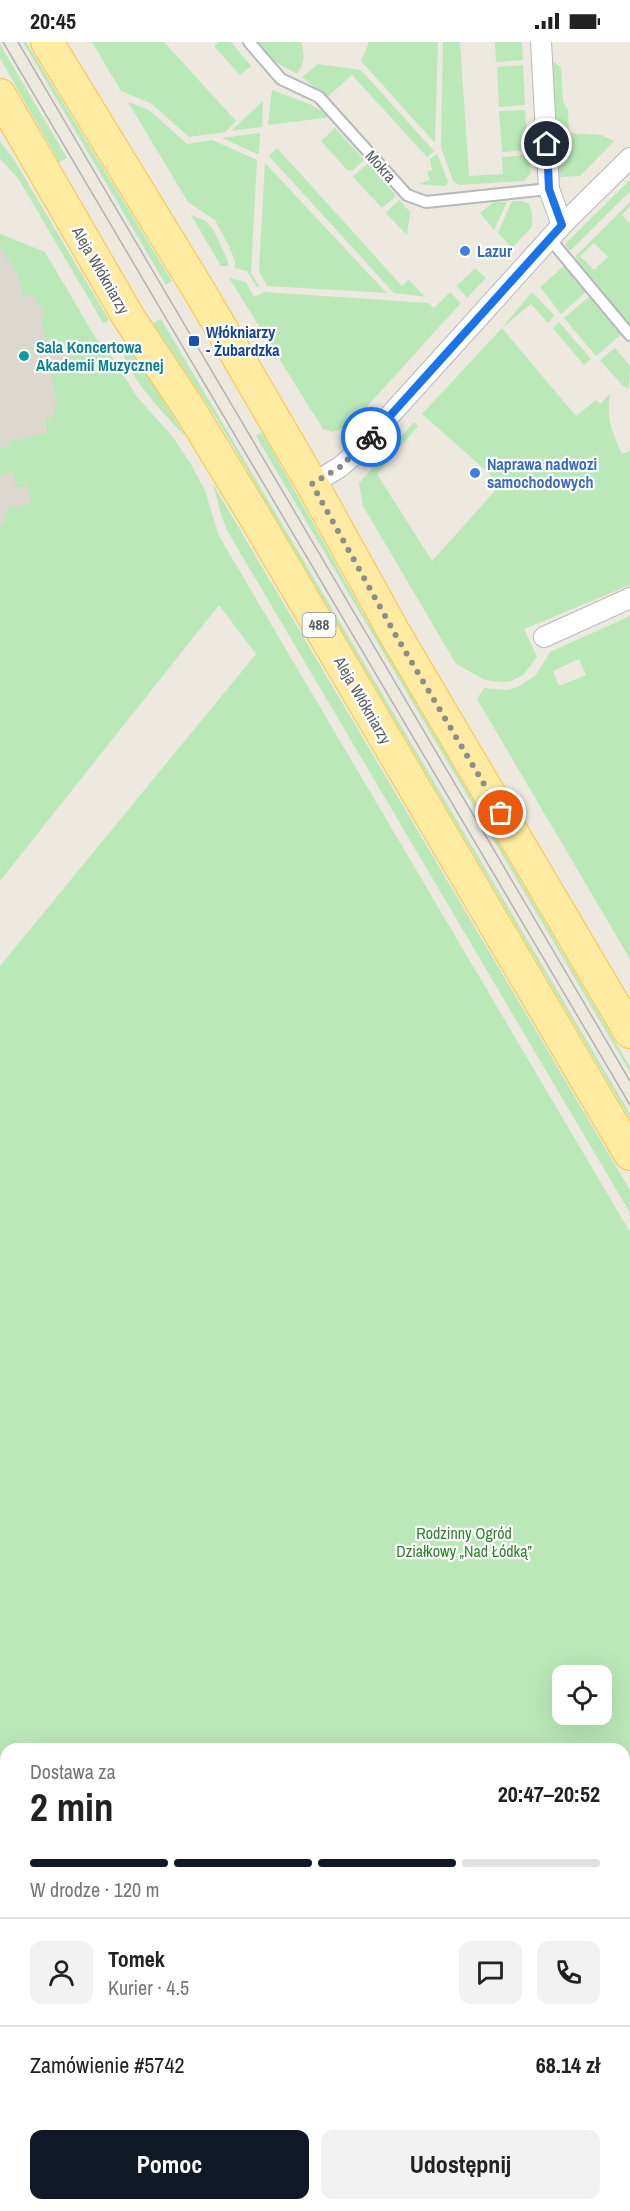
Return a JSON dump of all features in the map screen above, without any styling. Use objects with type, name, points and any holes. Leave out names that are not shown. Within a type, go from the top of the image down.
[{"type":"main road","points":[[46,42],[159,223],[312,484],[395,634],[630,1032]]},
{"type":"main road","name":"Aleja Włókniarzy","points":[[1,98],[129,318],[190,410],[252,512],[630,1154]]},
{"type":"street","points":[[541,42],[549,189],[556,232]]},
{"type":"street","points":[[312,484],[340,467],[375,434],[556,232],[630,158]]},
{"type":"street","points":[[544,638],[630,598]]},
{"type":"lane","name":"Mokra","points":[[249,42],[281,79],[319,97],[407,195],[426,202],[549,189]]},
{"type":"lane","points":[[556,232],[630,335]]},
{"type":"shaded area","points":[[0,241],[69,340],[83,448],[0,536]]},
{"type":"green space","points":[[23,42],[26,42],[172,281],[166,285]]},
{"type":"green space","points":[[92,42],[164,42],[236,121],[225,132],[189,137],[152,104],[121,91]]},
{"type":"green space","points":[[219,42],[231,42],[251,66],[240,75],[214,46]]},
{"type":"green space","points":[[257,42],[301,42],[304,58],[297,74],[272,60]]},
{"type":"green space","points":[[369,42],[438,42],[435,143],[361,61]]},
{"type":"green space","points":[[443,42],[460,42],[469,176],[503,174],[502,157],[528,155],[531,173],[524,181],[459,185],[453,181],[441,147]]},
{"type":"green space","points":[[495,42],[522,42],[523,60],[496,62]]},
{"type":"green space","points":[[0,44],[67,158],[59,162],[0,58]]},
{"type":"green space","points":[[552,61],[561,67],[563,102],[568,110],[569,133],[601,135],[614,141],[580,176],[559,177]]},
{"type":"green space","points":[[318,64],[361,70],[434,151],[427,157],[352,75],[327,97],[302,77]]},
{"type":"green space","points":[[523,65],[525,105],[499,107],[497,67]]},
{"type":"green space","points":[[272,90],[312,105],[331,117],[268,125]]},
{"type":"green space","points":[[263,101],[262,127],[231,131]]},
{"type":"green space","points":[[128,102],[149,110],[187,144],[212,140],[257,160],[251,273],[259,286],[257,287],[247,271],[235,268],[235,261],[229,246],[215,220],[188,202]]},
{"type":"green space","points":[[525,110],[528,150],[502,152],[499,111]]},
{"type":"green space","points":[[335,128],[364,160],[352,171],[347,170],[321,141]]},
{"type":"green space","points":[[260,133],[259,153],[257,154],[222,138]]},
{"type":"green space","points":[[0,142],[13,158],[109,320],[103,323],[18,178],[0,159]]},
{"type":"green space","points":[[277,148],[402,286],[409,280],[425,297],[394,293],[269,156]]},
{"type":"green space","points":[[437,154],[448,181],[446,186],[419,184],[430,180],[427,172],[432,170],[430,159]]},
{"type":"green space","points":[[265,163],[387,293],[267,286],[259,271]]},
{"type":"green space","points":[[368,163],[396,196],[382,208],[353,177]]},
{"type":"green space","points":[[630,180],[630,191],[570,251],[565,244]]},
{"type":"green space","points":[[399,200],[410,212],[407,235],[386,213]]},
{"type":"green space","points":[[512,201],[529,204],[532,227],[512,248],[498,233]]},
{"type":"green space","points":[[494,202],[507,202],[494,230],[480,213]]},
{"type":"green space","points":[[630,202],[630,206],[622,215],[630,224],[630,324],[588,277],[575,257]],"holes":[[[594,243],[608,257],[594,270],[580,256]]]},
{"type":"green space","points":[[191,215],[206,221],[214,231],[228,261],[228,266],[221,266]]},
{"type":"green space","name":"Rodzinny Ogród Działkowy „Nad Łódką”","points":[[0,234],[45,252],[95,337],[108,350],[137,397],[172,436],[191,464],[205,491],[219,536],[630,1232],[630,1743],[0,1743],[0,966],[256,654],[219,605],[0,881],[0,525],[6,524],[4,516],[9,508],[31,503],[28,485],[18,488],[15,485],[13,472],[0,475],[0,448],[10,446],[9,441],[47,433],[45,419],[53,417],[56,402],[50,367],[65,364],[69,357],[63,343],[46,344],[41,317],[44,313],[33,295],[23,297],[19,277],[0,247]]},
{"type":"green space","points":[[564,266],[568,267],[587,291],[561,314],[540,287]]},
{"type":"green space","points":[[475,268],[486,278],[467,298],[457,286]]},
{"type":"green space","points":[[229,278],[246,282],[254,297],[265,292],[428,303],[434,308],[450,292],[461,303],[350,425],[333,432],[323,429]]},
{"type":"green space","points":[[532,292],[554,315],[548,323],[531,304],[502,328]]},
{"type":"green space","points":[[591,295],[623,333],[596,356],[564,318]]},
{"type":"green space","points":[[161,319],[630,1114],[630,1119],[217,419],[153,323]]},
{"type":"green space","points":[[559,322],[591,359],[584,365],[553,328]]},
{"type":"green space","points":[[502,328],[576,416],[596,400],[600,404],[610,394],[609,419],[613,432],[622,454],[630,451],[630,585],[524,629],[537,657],[523,675],[511,681],[502,682],[485,680],[456,664],[363,506],[359,483],[414,422],[418,426],[377,474],[432,561],[501,484],[422,414]]},
{"type":"green space","points":[[123,342],[186,437],[157,406],[136,378],[123,352]]},
{"type":"green space","points":[[615,348],[630,366],[629,389],[622,385],[600,360]]},
{"type":"green space","points":[[262,432],[367,620],[630,1067],[630,1072],[256,436]]},
{"type":"green space","points":[[213,484],[630,1190],[630,1213],[228,532]]},
{"type":"green space","points":[[630,616],[630,959],[477,699],[484,688],[507,690],[518,687],[536,675],[550,652]],"holes":[[[579,659],[586,675],[559,686],[553,671]]]},
{"type":"tram line","points":[[3,42],[630,1105]]},
{"type":"tram line","points":[[18,42],[630,1081]]},
{"type":"way so far","points":[[371,437],[340,467],[312,484],[395,634],[501,813]]},
{"type":"place","name":"Lazur","points":[[465,251]]},
{"type":"place","name":"Włókniarzy - Żubardzka","points":[[194,341]]},
{"type":"place","name":"Sala Koncertowa Akademii Muzycznej","points":[[24,356]]},
{"type":"place","name":"Naprawa nadwozi samochodowych","points":[[475,473]]},
{"type":"route","points":[[371,437],[562,225],[549,189],[547,144]]}]
